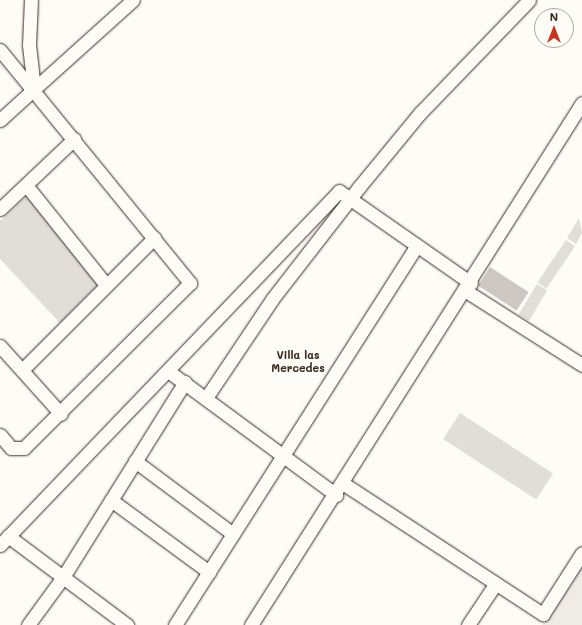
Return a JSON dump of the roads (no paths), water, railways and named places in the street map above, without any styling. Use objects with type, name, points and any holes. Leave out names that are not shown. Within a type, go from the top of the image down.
[{"type":"street","points":[[30,0],[29,45],[34,89]]},
{"type":"street","points":[[0,120],[133,0]]},
{"type":"street","points":[[206,398],[273,298],[420,113],[529,0]]},
{"type":"street","points":[[0,50],[34,89],[190,285],[61,414],[24,448],[11,448],[0,435]]},
{"type":"street","points":[[251,625],[344,484],[582,103]]},
{"type":"street","points":[[0,209],[74,139]]},
{"type":"street","points":[[26,185],[106,284]]},
{"type":"street","points":[[127,625],[62,577],[4,541],[339,191],[352,197],[468,287],[582,365]]},
{"type":"street","points":[[22,370],[106,284],[154,238]]},
{"type":"street","points":[[175,625],[416,247]]},
{"type":"street","points":[[0,346],[61,414]]},
{"type":"street","points":[[168,371],[185,382],[336,496]]},
{"type":"street","points":[[28,625],[62,577],[185,382]]},
{"type":"street","points":[[135,461],[233,534]]},
{"type":"street","points":[[344,484],[543,614],[582,553]]},
{"type":"street","points":[[111,500],[209,572]]},
{"type":"street","points":[[468,625],[496,583]]},
{"type":"district","name":"Villa las Mercedes","points":[[298,362]]}]
